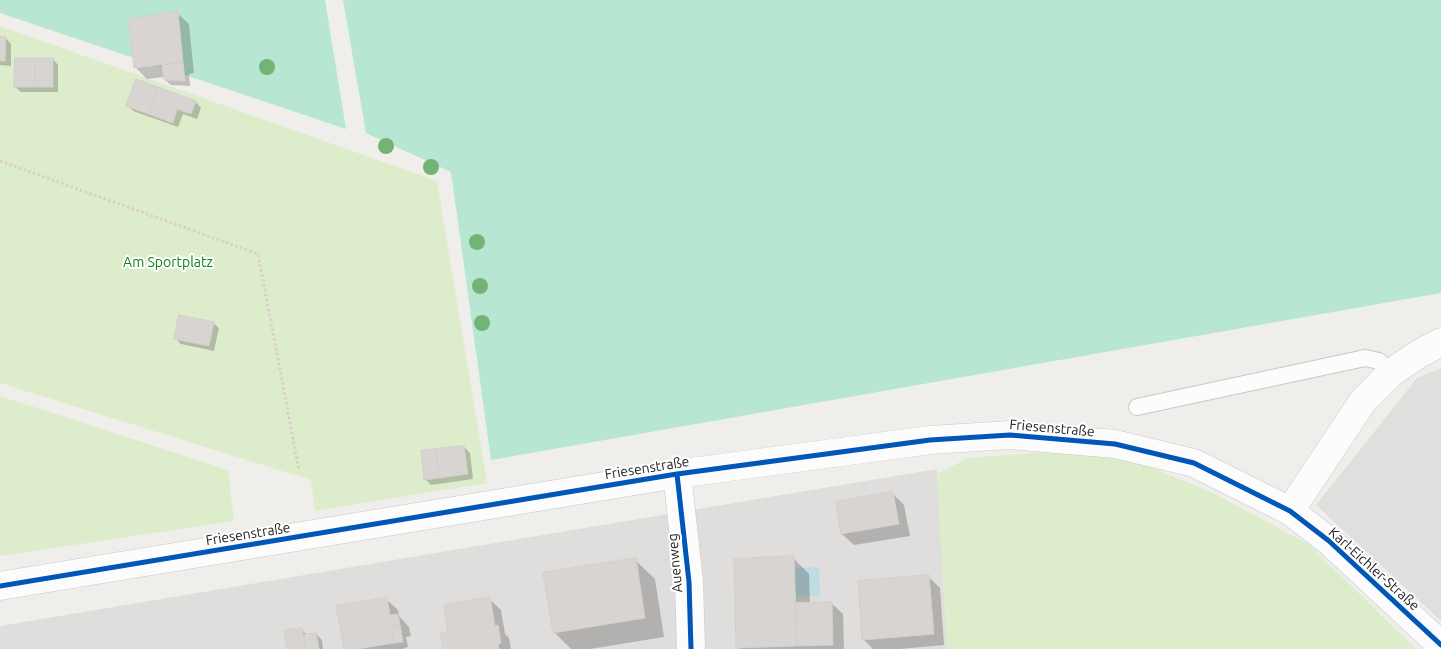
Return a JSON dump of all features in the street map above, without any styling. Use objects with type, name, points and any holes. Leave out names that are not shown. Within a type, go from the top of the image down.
[{"type":"street","points":[[1290,511],[1363,401],[1392,373],[1417,355],[1441,342]]},
{"type":"street","name":"Friesenstraße","points":[[0,586],[677,474],[930,440],[1010,435],[1115,444],[1194,463],[1290,511]]},
{"type":"street","name":"Auenweg","points":[[677,474],[689,582],[691,649]]},
{"type":"street","name":"Karl-Eichler-Straße","points":[[1290,511],[1329,541],[1441,645]]},
{"type":"lane","points":[[1137,407],[1365,358],[1379,361],[1392,373]]},
{"type":"path","points":[[0,161],[258,254],[299,470]]},
{"type":"shaded area","points":[[1441,368],[1441,621],[1316,505],[1417,378]]},
{"type":"shaded area","points":[[937,469],[947,649],[0,649],[0,626]]},
{"type":"green space","points":[[0,0],[325,0],[346,129],[0,13]]},
{"type":"green space","points":[[343,0],[1441,0],[1441,293],[491,460],[451,172],[366,133]]},
{"type":"green space","name":"Am Sportplatz","points":[[0,26],[437,181],[487,483],[315,511],[311,480],[0,383]]},
{"type":"green space","points":[[0,396],[228,470],[234,521],[0,556]]},
{"type":"green space","points":[[1060,451],[1134,460],[1215,494],[1308,544],[1416,649],[947,649],[937,474],[968,458]]},
{"type":"water","points":[[819,567],[820,596],[795,597],[794,568]]},
{"type":"building","points":[[178,11],[183,62],[134,68],[128,19]]},
{"type":"building","points":[[0,36],[6,37],[5,61],[0,61]]},
{"type":"building","points":[[15,58],[35,58],[35,87],[14,87]]},
{"type":"building","points":[[35,58],[53,58],[53,87],[35,87]]},
{"type":"building","points":[[183,62],[185,81],[164,80],[162,65]]},
{"type":"building","points":[[136,79],[158,87],[148,114],[126,106]]},
{"type":"building","points":[[158,87],[196,101],[191,114],[177,109],[173,123],[148,114]]},
{"type":"building","points":[[179,315],[214,322],[209,346],[174,339]]},
{"type":"building","points":[[464,446],[468,474],[439,478],[436,449]]},
{"type":"building","points":[[436,449],[439,478],[424,480],[421,451]]},
{"type":"building","points":[[893,492],[899,524],[841,534],[836,502]]},
{"type":"building","points":[[794,556],[797,646],[736,648],[734,559]]},
{"type":"building","points":[[636,558],[645,618],[553,633],[543,573]]},
{"type":"building","points":[[929,575],[934,634],[862,640],[858,581]]},
{"type":"building","points":[[490,597],[495,626],[498,625],[501,643],[498,644],[499,649],[443,649],[440,633],[448,632],[444,605]]},
{"type":"building","points":[[387,598],[390,615],[398,614],[400,625],[392,626],[394,643],[357,649],[344,649],[336,606]]},
{"type":"building","points":[[832,602],[833,645],[797,646],[795,603]]},
{"type":"building","points":[[400,625],[403,642],[394,643],[392,626]]},
{"type":"building","points":[[302,628],[306,649],[287,649],[284,631]]},
{"type":"building","points":[[316,633],[319,649],[306,649],[304,635]]},
{"type":"cycle path","points":[[0,586],[677,474],[930,440],[1010,435],[1115,444],[1194,463],[1290,511],[1329,541],[1441,645]]},
{"type":"cycle path","points":[[677,474],[689,582],[691,649]]}]
